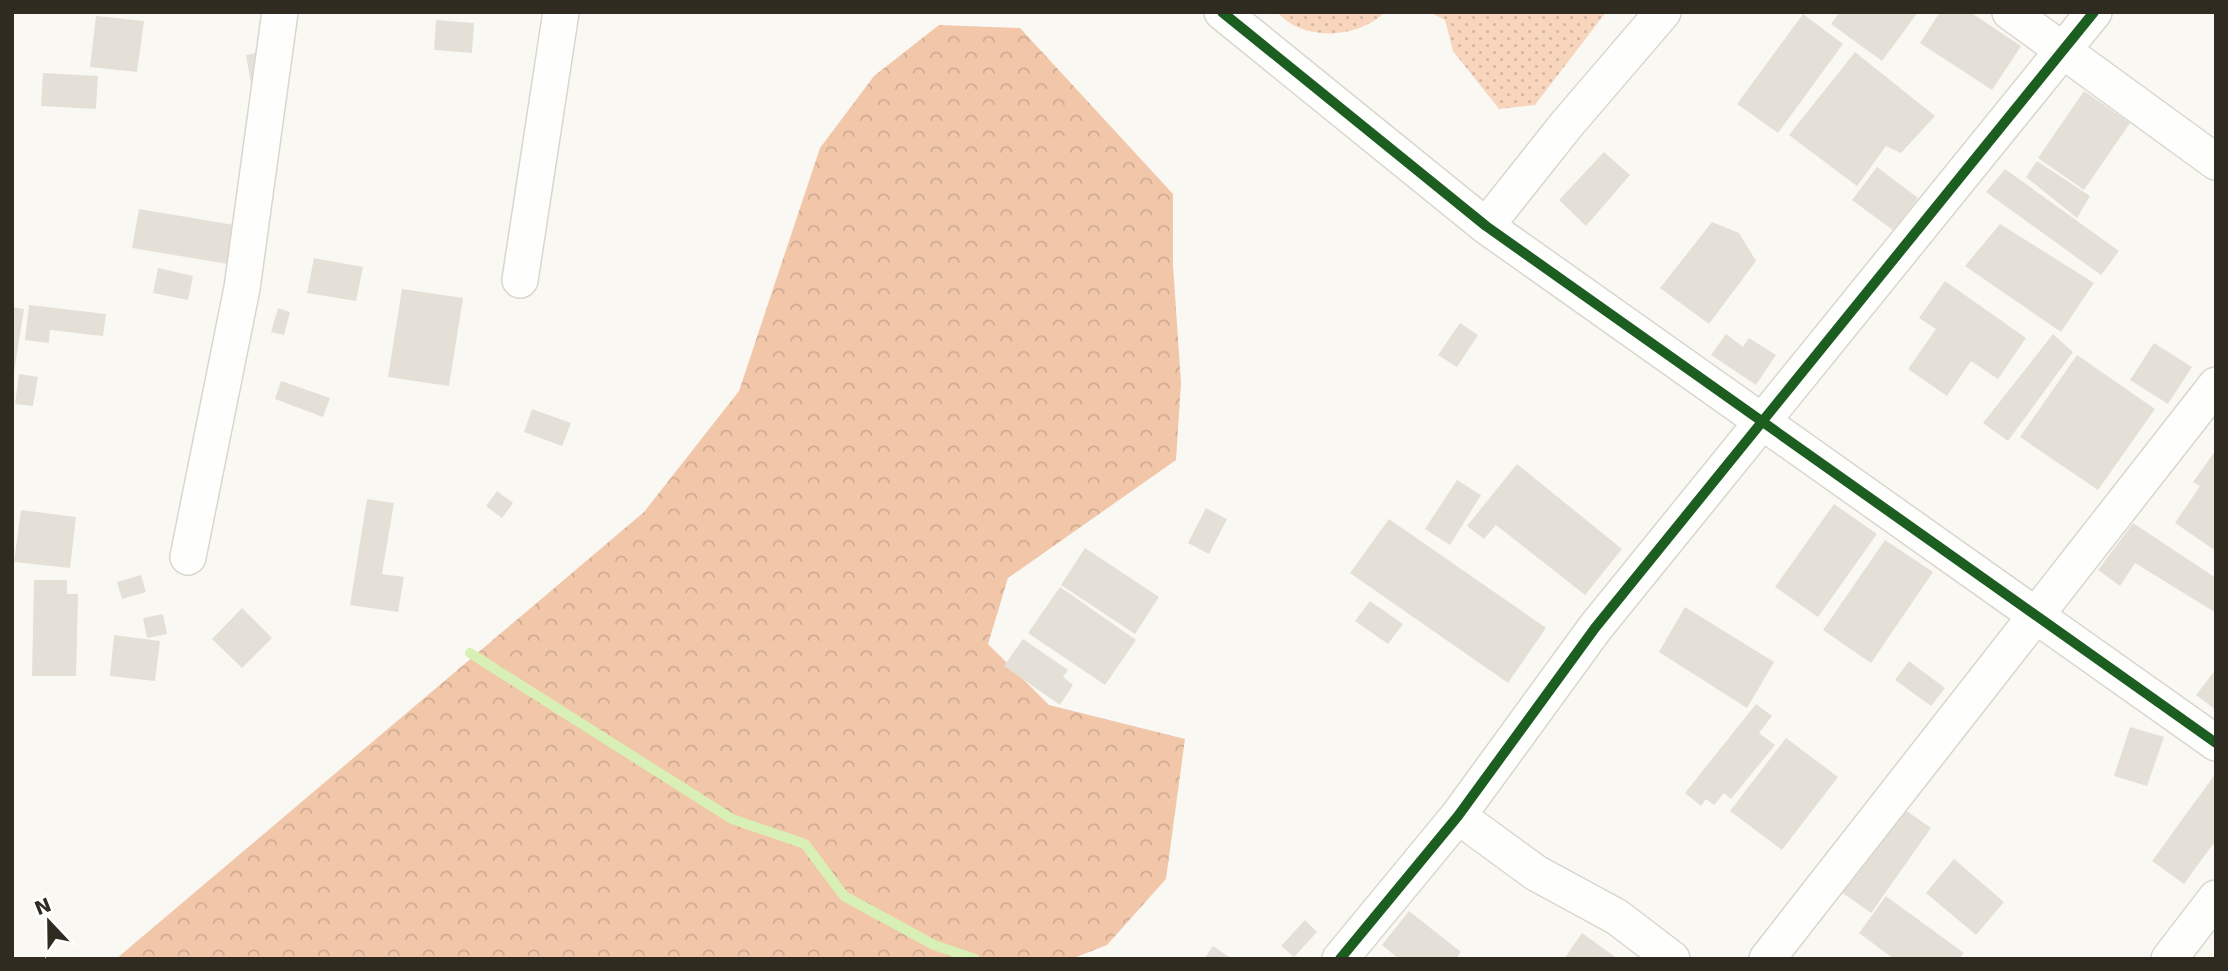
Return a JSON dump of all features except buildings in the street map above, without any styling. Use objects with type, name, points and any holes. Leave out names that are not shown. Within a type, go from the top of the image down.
[{"type":"street","points":[[188,558],[242,288],[280,12]]},
{"type":"street","points":[[520,280],[561,12]]},
{"type":"street","points":[[1222,12],[1486,226],[2216,743]]},
{"type":"street","points":[[1486,226],[1567,124],[1662,12]]},
{"type":"street","points":[[2010,12],[2216,162]]},
{"type":"street","points":[[1340,959],[1458,816],[1595,628],[2094,12]]},
{"type":"street","points":[[1768,959],[2035,614],[2216,386]]},
{"type":"street","points":[[1458,816],[1536,873],[1617,917],[1672,959]]},
{"type":"street","points":[[2169,959],[2216,898]]},
{"type":"shaded area","points":[[1277,12],[1385,12],[1360,28],[1331,33],[1301,28],[1288,22]]},
{"type":"shaded area","points":[[1429,12],[1606,12],[1535,105],[1499,109],[1453,51],[1445,20]]},
{"type":"green space","points":[[939,25],[1020,28],[1173,194],[1173,265],[1181,383],[1176,460],[1008,578],[988,644],[1049,705],[1185,739],[1166,879],[1107,945],[1071,959],[116,959],[644,512],[739,391],[820,148],[874,76]]},
{"type":"waterway","points":[[470,653],[732,819],[805,844],[844,896],[934,945],[975,959]]},
{"type":"cycle path","points":[[1222,12],[1486,226],[2216,743]]},
{"type":"cycle path","points":[[1340,959],[1458,816],[1595,628],[2094,12]]}]
